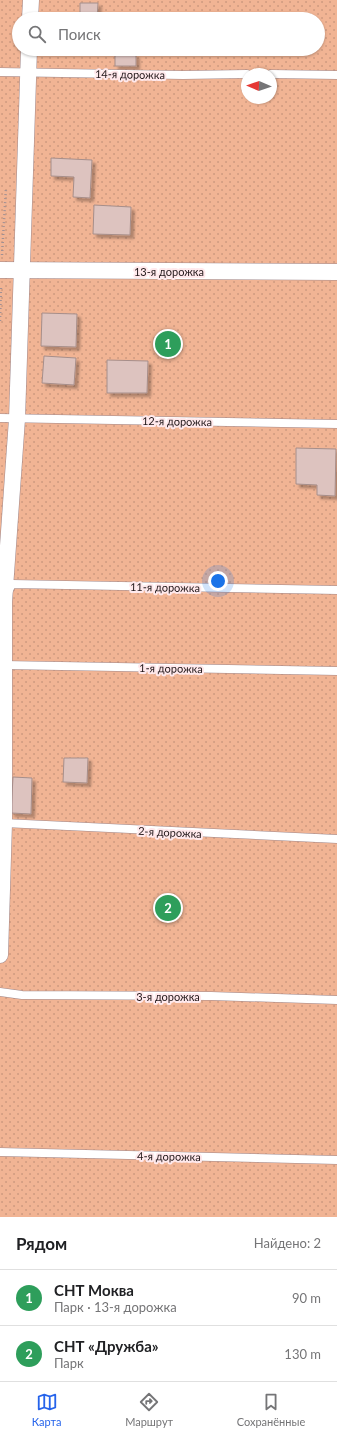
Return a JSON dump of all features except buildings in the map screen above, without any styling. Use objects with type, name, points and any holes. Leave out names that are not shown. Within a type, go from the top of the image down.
[{"type":"street","points":[[30,0],[30,12]]},
{"type":"street","points":[[0,955],[4,823],[1,779],[4,665],[2,602],[17,419],[22,269],[21,73],[27,56]]},
{"type":"street","name":"13-я дорожка","points":[[1,270],[337,272]]},
{"type":"lane","name":"14-я дорожка","points":[[0,72],[183,75],[241,74]]},
{"type":"lane","points":[[277,74],[337,75]]},
{"type":"lane","name":"12-я дорожка","points":[[0,418],[337,424]]},
{"type":"lane","name":"11-я дорожка","points":[[2,602],[12,584],[337,590]]},
{"type":"lane","name":"1-я дорожка","points":[[4,665],[337,671]]},
{"type":"lane","name":"2-я дорожка","points":[[4,823],[337,839]]},
{"type":"lane","name":"3-я дорожка","points":[[0,992],[22,995],[212,996],[337,1000]]},
{"type":"lane","name":"4-я дорожка","points":[[0,1152],[337,1160]]},
{"type":"shaded area","points":[[0,0],[337,0],[337,1217],[0,1217]]},
{"type":"place","name":"СНТ Моква","points":[[168,344]]},
{"type":"place","name":"СНТ «Дружба»","points":[[168,908]]}]
